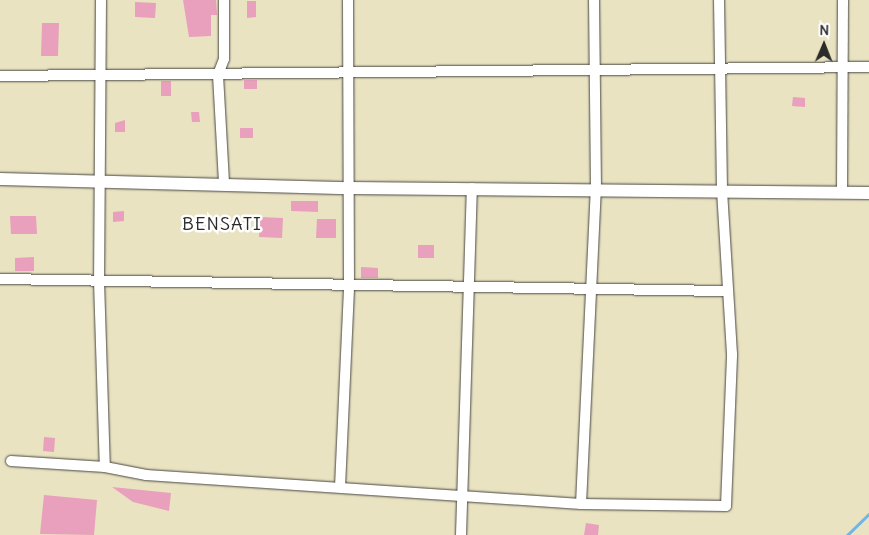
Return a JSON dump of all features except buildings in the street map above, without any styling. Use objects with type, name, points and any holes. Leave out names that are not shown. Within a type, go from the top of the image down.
[{"type":"street","points":[[100,0],[99,76],[102,181],[99,281],[105,467]]},
{"type":"street","points":[[224,0],[224,60],[218,75],[224,184]]},
{"type":"street","points":[[340,487],[349,286],[348,0]]},
{"type":"street","points":[[581,504],[593,290],[596,189],[594,0]]},
{"type":"street","points":[[11,461],[105,467],[146,475],[463,494],[581,504],[726,506],[732,354],[726,291],[722,190],[718,69],[719,0]]},
{"type":"street","points":[[842,192],[843,0]]},
{"type":"street","points":[[0,76],[348,75],[869,66]]},
{"type":"street","points":[[0,179],[349,188],[722,190],[869,193]]},
{"type":"street","points":[[461,535],[472,188]]},
{"type":"street","points":[[0,279],[726,291]]},
{"type":"waterway","points":[[847,535],[869,514]]},
{"type":"district","name":"BENSATI","points":[[222,224]]}]
